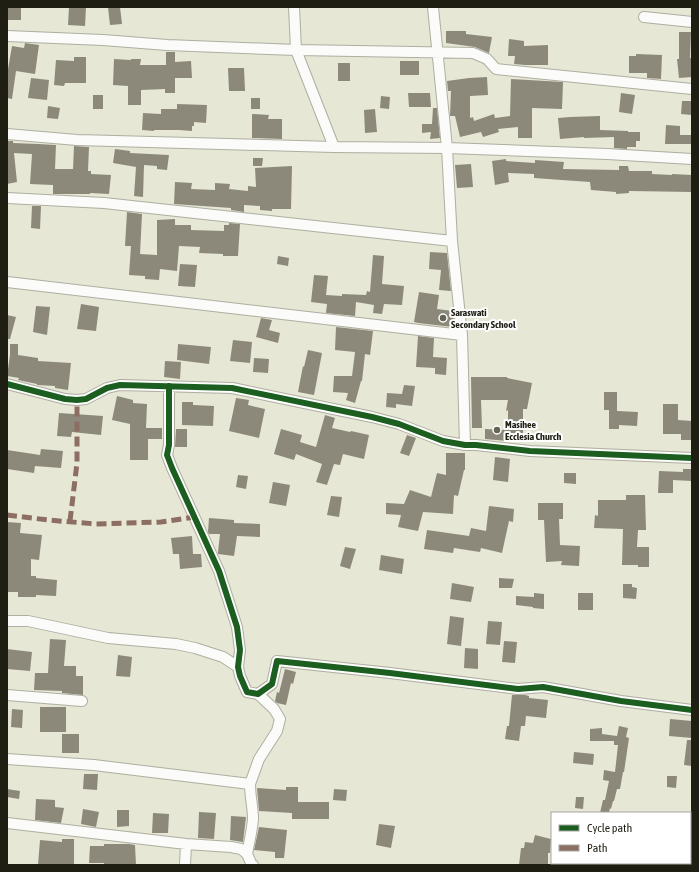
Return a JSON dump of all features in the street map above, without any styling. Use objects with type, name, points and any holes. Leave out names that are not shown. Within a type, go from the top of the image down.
[{"type":"street","points":[[294,7],[296,50],[334,148]]},
{"type":"street","points":[[434,7],[437,53],[447,148],[452,241],[462,335],[465,445]]},
{"type":"street","points":[[644,17],[692,22]]},
{"type":"street","points":[[7,36],[103,40],[167,45],[296,50],[473,53],[487,59],[496,69],[692,89]]},
{"type":"street","points":[[7,134],[77,140],[334,148],[447,148],[692,159]]},
{"type":"street","points":[[7,198],[104,203],[452,241]]},
{"type":"street","points":[[7,282],[462,335]]},
{"type":"street","points":[[7,384],[65,399],[77,400],[86,399],[107,388],[120,385],[232,388],[372,417],[399,424],[443,441],[465,445],[530,451],[692,458]]},
{"type":"street","points":[[170,386],[168,455],[172,468],[218,571],[237,627],[240,650],[238,667],[240,676],[247,692],[258,694],[274,709],[280,719],[277,731],[259,759],[250,784],[252,819],[251,835],[246,854]]},
{"type":"street","points":[[7,620],[28,621],[108,638],[176,644],[195,648],[223,657],[238,667]]},
{"type":"street","points":[[258,694],[272,684],[277,660],[518,689],[543,687],[621,701],[692,710]]},
{"type":"street","points":[[7,695],[82,701]]},
{"type":"street","points":[[7,759],[94,765],[250,784]]},
{"type":"street","points":[[7,823],[186,844],[231,847],[241,849],[253,865]]},
{"type":"street","points":[[185,865],[186,844]]},
{"type":"building","points":[[7,7],[21,7],[21,20],[7,20]]},
{"type":"building","points":[[69,7],[86,7],[85,26],[68,25]]},
{"type":"building","points":[[108,7],[120,7],[122,24],[110,25]]},
{"type":"building","points":[[446,31],[466,31],[466,34],[492,37],[489,53],[475,47],[446,43]]},
{"type":"building","points":[[679,32],[691,32],[690,58],[692,58],[692,77],[679,78],[677,59],[679,59]]},
{"type":"building","points":[[509,39],[524,41],[524,46],[548,45],[548,65],[514,64],[515,56],[508,56]]},
{"type":"building","points":[[25,43],[39,45],[35,74],[16,71],[12,99],[7,98],[7,75],[12,46],[24,48]]},
{"type":"building","points":[[166,52],[175,52],[175,62],[191,61],[192,78],[175,78],[175,93],[165,93],[165,89],[141,90],[141,105],[128,105],[128,86],[113,85],[114,59],[141,59],[140,65],[166,65]]},
{"type":"building","points":[[636,54],[662,55],[661,79],[647,78],[647,73],[629,73],[629,56],[636,56]]},
{"type":"building","points":[[74,57],[86,57],[86,83],[65,83],[64,86],[54,85],[56,60],[74,61]]},
{"type":"building","points":[[400,61],[419,61],[419,75],[400,75]]},
{"type":"building","points":[[338,63],[350,63],[350,81],[338,81]]},
{"type":"building","points":[[228,68],[244,68],[245,91],[229,91]]},
{"type":"building","points":[[487,77],[488,95],[470,96],[470,118],[473,117],[474,121],[494,114],[495,118],[510,116],[511,79],[563,82],[562,109],[532,108],[532,138],[518,138],[518,127],[498,129],[499,132],[483,137],[481,132],[460,137],[455,116],[450,116],[451,91],[448,91],[447,81]]},
{"type":"building","points":[[31,78],[49,80],[47,100],[28,98]]},
{"type":"building","points":[[408,93],[430,93],[431,107],[409,107]]},
{"type":"building","points":[[621,93],[635,95],[632,114],[619,112]]},
{"type":"building","points":[[93,95],[103,95],[103,109],[93,109]]},
{"type":"building","points":[[381,96],[390,97],[389,109],[380,108]]},
{"type":"building","points":[[251,98],[260,98],[260,109],[251,109]]},
{"type":"building","points":[[682,101],[692,101],[692,115],[681,114]]},
{"type":"building","points":[[177,104],[207,105],[206,123],[194,122],[192,131],[142,130],[143,113],[161,114],[161,109],[177,109]]},
{"type":"building","points":[[48,106],[60,108],[58,119],[47,118]]},
{"type":"building","points":[[433,108],[437,108],[440,138],[430,139],[431,132],[422,133],[422,124],[432,124]]},
{"type":"building","points":[[375,109],[377,132],[365,133],[364,110]]},
{"type":"building","points":[[252,114],[269,115],[268,119],[282,119],[282,139],[252,138]]},
{"type":"building","points":[[600,116],[600,130],[640,132],[640,141],[636,141],[636,147],[627,147],[627,149],[614,148],[614,137],[560,139],[558,118]]},
{"type":"building","points":[[666,125],[680,126],[680,135],[692,135],[692,144],[665,144]]},
{"type":"building","points":[[7,141],[13,141],[13,143],[56,145],[55,169],[73,169],[74,146],[89,147],[88,171],[91,171],[91,174],[111,175],[109,194],[53,194],[53,185],[30,184],[32,154],[14,153],[17,182],[7,184]]},
{"type":"building","points":[[115,149],[130,151],[130,153],[169,155],[167,170],[157,169],[157,166],[144,165],[143,197],[134,196],[136,167],[113,163]]},
{"type":"building","points":[[253,158],[263,158],[262,166],[253,166]]},
{"type":"building","points":[[506,159],[506,161],[535,163],[535,160],[564,162],[563,169],[619,170],[619,166],[628,166],[629,171],[652,171],[652,174],[692,175],[692,192],[629,191],[629,193],[616,194],[616,192],[591,190],[590,182],[534,178],[534,174],[508,173],[509,182],[495,185],[492,161]]},
{"type":"building","points":[[471,164],[473,187],[457,188],[455,165]]},
{"type":"building","points":[[292,166],[291,209],[272,209],[272,211],[260,210],[260,206],[244,205],[244,212],[231,210],[231,208],[174,204],[175,182],[192,183],[191,189],[215,190],[215,183],[230,184],[229,189],[248,191],[248,186],[256,187],[255,168]]},
{"type":"building","points":[[32,206],[41,206],[40,229],[31,228]]},
{"type":"building","points":[[127,212],[142,214],[140,254],[157,255],[157,220],[175,219],[175,225],[191,225],[191,230],[224,231],[224,225],[229,225],[229,223],[240,224],[238,256],[199,253],[200,247],[179,246],[177,271],[160,269],[159,280],[145,279],[145,276],[129,275],[131,246],[125,246]]},
{"type":"building","points":[[430,252],[447,253],[451,291],[439,290],[441,270],[429,269]]},
{"type":"building","points":[[373,255],[384,256],[382,284],[404,286],[402,305],[384,304],[382,314],[373,313],[374,305],[356,302],[355,316],[326,313],[327,304],[311,302],[314,275],[328,276],[326,295],[366,295],[367,291],[370,292]]},
{"type":"building","points":[[278,256],[289,258],[288,266],[277,264]]},
{"type":"building","points":[[180,264],[197,265],[195,287],[178,286]]},
{"type":"building","points":[[419,292],[439,295],[437,309],[453,311],[453,327],[414,322]]},
{"type":"building","points":[[81,304],[99,307],[96,331],[77,329]]},
{"type":"building","points":[[36,306],[50,307],[47,335],[33,332]]},
{"type":"building","points":[[7,315],[16,317],[10,339],[7,339]]},
{"type":"building","points":[[261,318],[272,320],[269,330],[280,333],[278,343],[256,337]]},
{"type":"building","points":[[336,327],[373,331],[370,355],[365,354],[362,381],[355,403],[346,400],[348,393],[333,392],[334,376],[352,376],[355,352],[335,350]]},
{"type":"building","points":[[418,336],[434,338],[433,357],[447,358],[446,375],[435,374],[435,368],[416,367]]},
{"type":"building","points":[[233,340],[252,342],[250,363],[230,361]]},
{"type":"building","points":[[10,344],[18,344],[18,355],[38,358],[38,361],[71,363],[68,390],[55,388],[55,386],[37,385],[18,380],[19,378],[7,376]]},
{"type":"building","points":[[178,344],[211,347],[209,364],[177,360]]},
{"type":"building","points":[[308,350],[322,353],[314,395],[298,392]]},
{"type":"building","points":[[254,358],[269,359],[268,373],[253,372]]},
{"type":"building","points":[[165,361],[181,362],[180,379],[164,377]]},
{"type":"building","points":[[471,377],[507,377],[532,383],[527,409],[523,409],[523,441],[485,439],[485,429],[508,430],[508,410],[506,411],[508,400],[481,400],[482,428],[472,428]]},
{"type":"building","points":[[404,385],[415,386],[412,406],[396,404],[396,408],[386,407],[387,393],[402,394]]},
{"type":"building","points":[[604,392],[617,392],[617,411],[638,412],[637,426],[619,425],[619,429],[609,429],[609,410],[604,410]]},
{"type":"building","points":[[117,396],[133,400],[133,403],[147,404],[146,428],[162,428],[162,439],[148,439],[148,460],[130,460],[130,424],[112,420]]},
{"type":"building","points":[[236,398],[249,400],[248,405],[265,409],[259,438],[229,431]]},
{"type":"building","points":[[182,402],[193,402],[193,405],[214,406],[213,426],[182,425]]},
{"type":"building","points":[[663,404],[678,404],[678,420],[692,421],[692,440],[681,440],[681,434],[663,434]]},
{"type":"building","points":[[59,413],[103,416],[101,435],[72,432],[71,437],[57,436]]},
{"type":"building","points":[[325,415],[335,418],[332,428],[369,435],[364,459],[343,454],[340,465],[334,464],[327,485],[316,482],[322,464],[296,454],[294,460],[274,454],[281,429],[302,435],[300,442],[316,447]]},
{"type":"building","points":[[176,429],[187,429],[187,447],[175,447]]},
{"type":"building","points":[[407,435],[416,438],[409,456],[400,453]]},
{"type":"building","points":[[41,449],[63,451],[61,468],[35,466],[34,473],[7,469],[7,450],[40,455]]},
{"type":"building","points":[[446,453],[465,453],[465,470],[458,496],[454,495],[453,514],[423,512],[418,531],[398,527],[401,515],[386,514],[386,503],[404,504],[410,490],[431,497],[437,473],[446,475]]},
{"type":"building","points":[[495,457],[510,459],[508,482],[493,480]]},
{"type":"building","points":[[683,469],[692,469],[692,481],[673,480],[673,493],[658,493],[659,471],[683,472]]},
{"type":"building","points":[[564,473],[576,473],[576,484],[564,483]]},
{"type":"building","points":[[238,475],[248,476],[246,489],[236,487]]},
{"type":"building","points":[[273,482],[290,485],[286,506],[269,503]]},
{"type":"building","points":[[626,495],[645,495],[646,530],[638,530],[637,547],[649,547],[649,567],[622,565],[623,529],[594,528],[595,515],[598,516],[598,500],[626,500]]},
{"type":"building","points":[[331,496],[342,497],[339,517],[327,515]]},
{"type":"building","points":[[538,503],[563,503],[563,519],[559,519],[560,545],[580,546],[579,566],[561,565],[562,561],[546,562],[544,520],[538,520]]},
{"type":"building","points":[[489,506],[514,509],[513,522],[509,521],[502,553],[481,548],[480,552],[454,548],[453,553],[424,549],[427,530],[469,536],[471,528],[486,531]]},
{"type":"building","points":[[209,518],[234,520],[234,523],[260,524],[260,537],[237,536],[234,556],[218,554],[220,534],[209,534]]},
{"type":"building","points":[[7,522],[21,523],[20,533],[42,535],[39,560],[31,559],[31,576],[36,576],[36,578],[57,580],[56,596],[36,595],[36,597],[18,597],[18,592],[7,592]]},
{"type":"building","points":[[192,536],[193,554],[201,554],[202,567],[180,569],[179,554],[173,554],[171,538]]},
{"type":"building","points":[[345,547],[356,549],[350,569],[340,566]]},
{"type":"building","points":[[381,555],[404,559],[402,574],[379,570]]},
{"type":"building","points":[[499,578],[514,579],[512,588],[499,588]]},
{"type":"building","points":[[452,583],[474,587],[471,602],[450,599]]},
{"type":"building","points":[[623,584],[632,584],[632,587],[637,588],[636,599],[623,598]]},
{"type":"building","points":[[534,593],[544,594],[544,609],[516,605],[516,596],[534,597]]},
{"type":"building","points":[[578,593],[593,593],[593,610],[578,610]]},
{"type":"building","points":[[450,616],[464,618],[461,646],[447,644]]},
{"type":"building","points":[[488,621],[502,622],[500,645],[486,644]]},
{"type":"building","points":[[50,639],[66,640],[64,666],[76,666],[76,676],[83,676],[83,695],[62,693],[62,691],[34,690],[35,673],[48,673]]},
{"type":"building","points":[[504,641],[517,642],[515,663],[502,662]]},
{"type":"building","points":[[465,648],[478,649],[478,669],[464,668]]},
{"type":"building","points":[[7,649],[32,652],[30,671],[7,669]]},
{"type":"building","points":[[118,655],[132,657],[130,677],[116,676]]},
{"type":"building","points":[[285,669],[296,672],[293,684],[291,683],[286,705],[275,701],[277,692],[279,693]]},
{"type":"building","points":[[512,695],[525,695],[529,696],[529,698],[548,700],[546,718],[526,716],[525,726],[521,726],[519,741],[505,739],[507,726],[509,726]]},
{"type":"building","points":[[40,707],[66,707],[66,732],[40,732]]},
{"type":"building","points":[[12,709],[23,710],[22,728],[11,727]]},
{"type":"building","points":[[670,719],[692,721],[692,738],[669,736]]},
{"type":"building","points":[[619,726],[628,728],[626,737],[629,738],[624,772],[620,789],[617,789],[611,809],[610,808],[609,812],[600,812],[603,800],[605,800],[609,781],[603,780],[604,770],[615,772],[618,745],[614,745],[614,741],[590,741],[590,729],[602,728],[602,734],[617,736]]},
{"type":"building","points":[[62,734],[79,734],[79,753],[62,753]]},
{"type":"building","points":[[687,740],[692,740],[692,766],[684,765]]},
{"type":"building","points":[[574,752],[594,754],[593,765],[573,763]]},
{"type":"building","points":[[84,774],[98,774],[97,790],[83,789]]},
{"type":"building","points":[[667,776],[677,776],[676,788],[667,787]]},
{"type":"building","points":[[286,787],[298,787],[298,802],[329,802],[329,819],[292,819],[292,813],[259,811],[257,788],[286,790]]},
{"type":"building","points":[[7,789],[20,791],[19,799],[7,797]]},
{"type":"building","points":[[334,789],[347,790],[346,801],[333,800]]},
{"type":"building","points":[[576,797],[584,797],[583,809],[575,808]]},
{"type":"building","points":[[36,799],[55,800],[55,807],[64,808],[61,823],[35,820]]},
{"type":"building","points":[[83,809],[99,812],[96,827],[81,824]]},
{"type":"building","points":[[117,810],[129,810],[129,826],[117,827]]},
{"type":"building","points":[[199,812],[216,813],[214,839],[198,838]]},
{"type":"building","points":[[153,813],[169,814],[168,833],[152,833]]},
{"type":"building","points":[[231,816],[246,817],[243,842],[230,840]]},
{"type":"building","points":[[379,824],[395,826],[391,848],[376,845]]},
{"type":"building","points":[[259,827],[287,830],[284,858],[275,858],[275,852],[254,850]]},
{"type":"building","points":[[535,835],[551,839],[550,853],[548,853],[548,865],[519,865],[521,848],[524,848],[525,842],[533,843]]},
{"type":"building","points":[[62,839],[74,839],[74,865],[38,865],[40,840],[62,842]]},
{"type":"building","points":[[104,844],[135,845],[136,865],[104,865],[104,863],[89,863],[90,846],[104,846]]},
{"type":"marked path","points":[[70,521],[77,463],[77,400]]},
{"type":"marked path","points":[[7,515],[96,524],[161,522],[195,517]]},
{"type":"cycle path","points":[[7,384],[65,399],[77,400],[86,399],[107,388],[120,385],[232,388],[372,417],[399,424],[443,441],[465,445],[530,451],[692,458]]},
{"type":"cycle path","points":[[169,386],[169,445],[167,455],[219,571],[237,627],[240,650],[238,667],[247,692],[258,694],[272,684],[277,661],[518,689],[543,687],[621,701],[692,710]]},
{"type":"place","name":"Saraswati Secondary School","points":[[443,318]]},
{"type":"place","name":"Masihee Ecclesia Church","points":[[497,430]]}]
